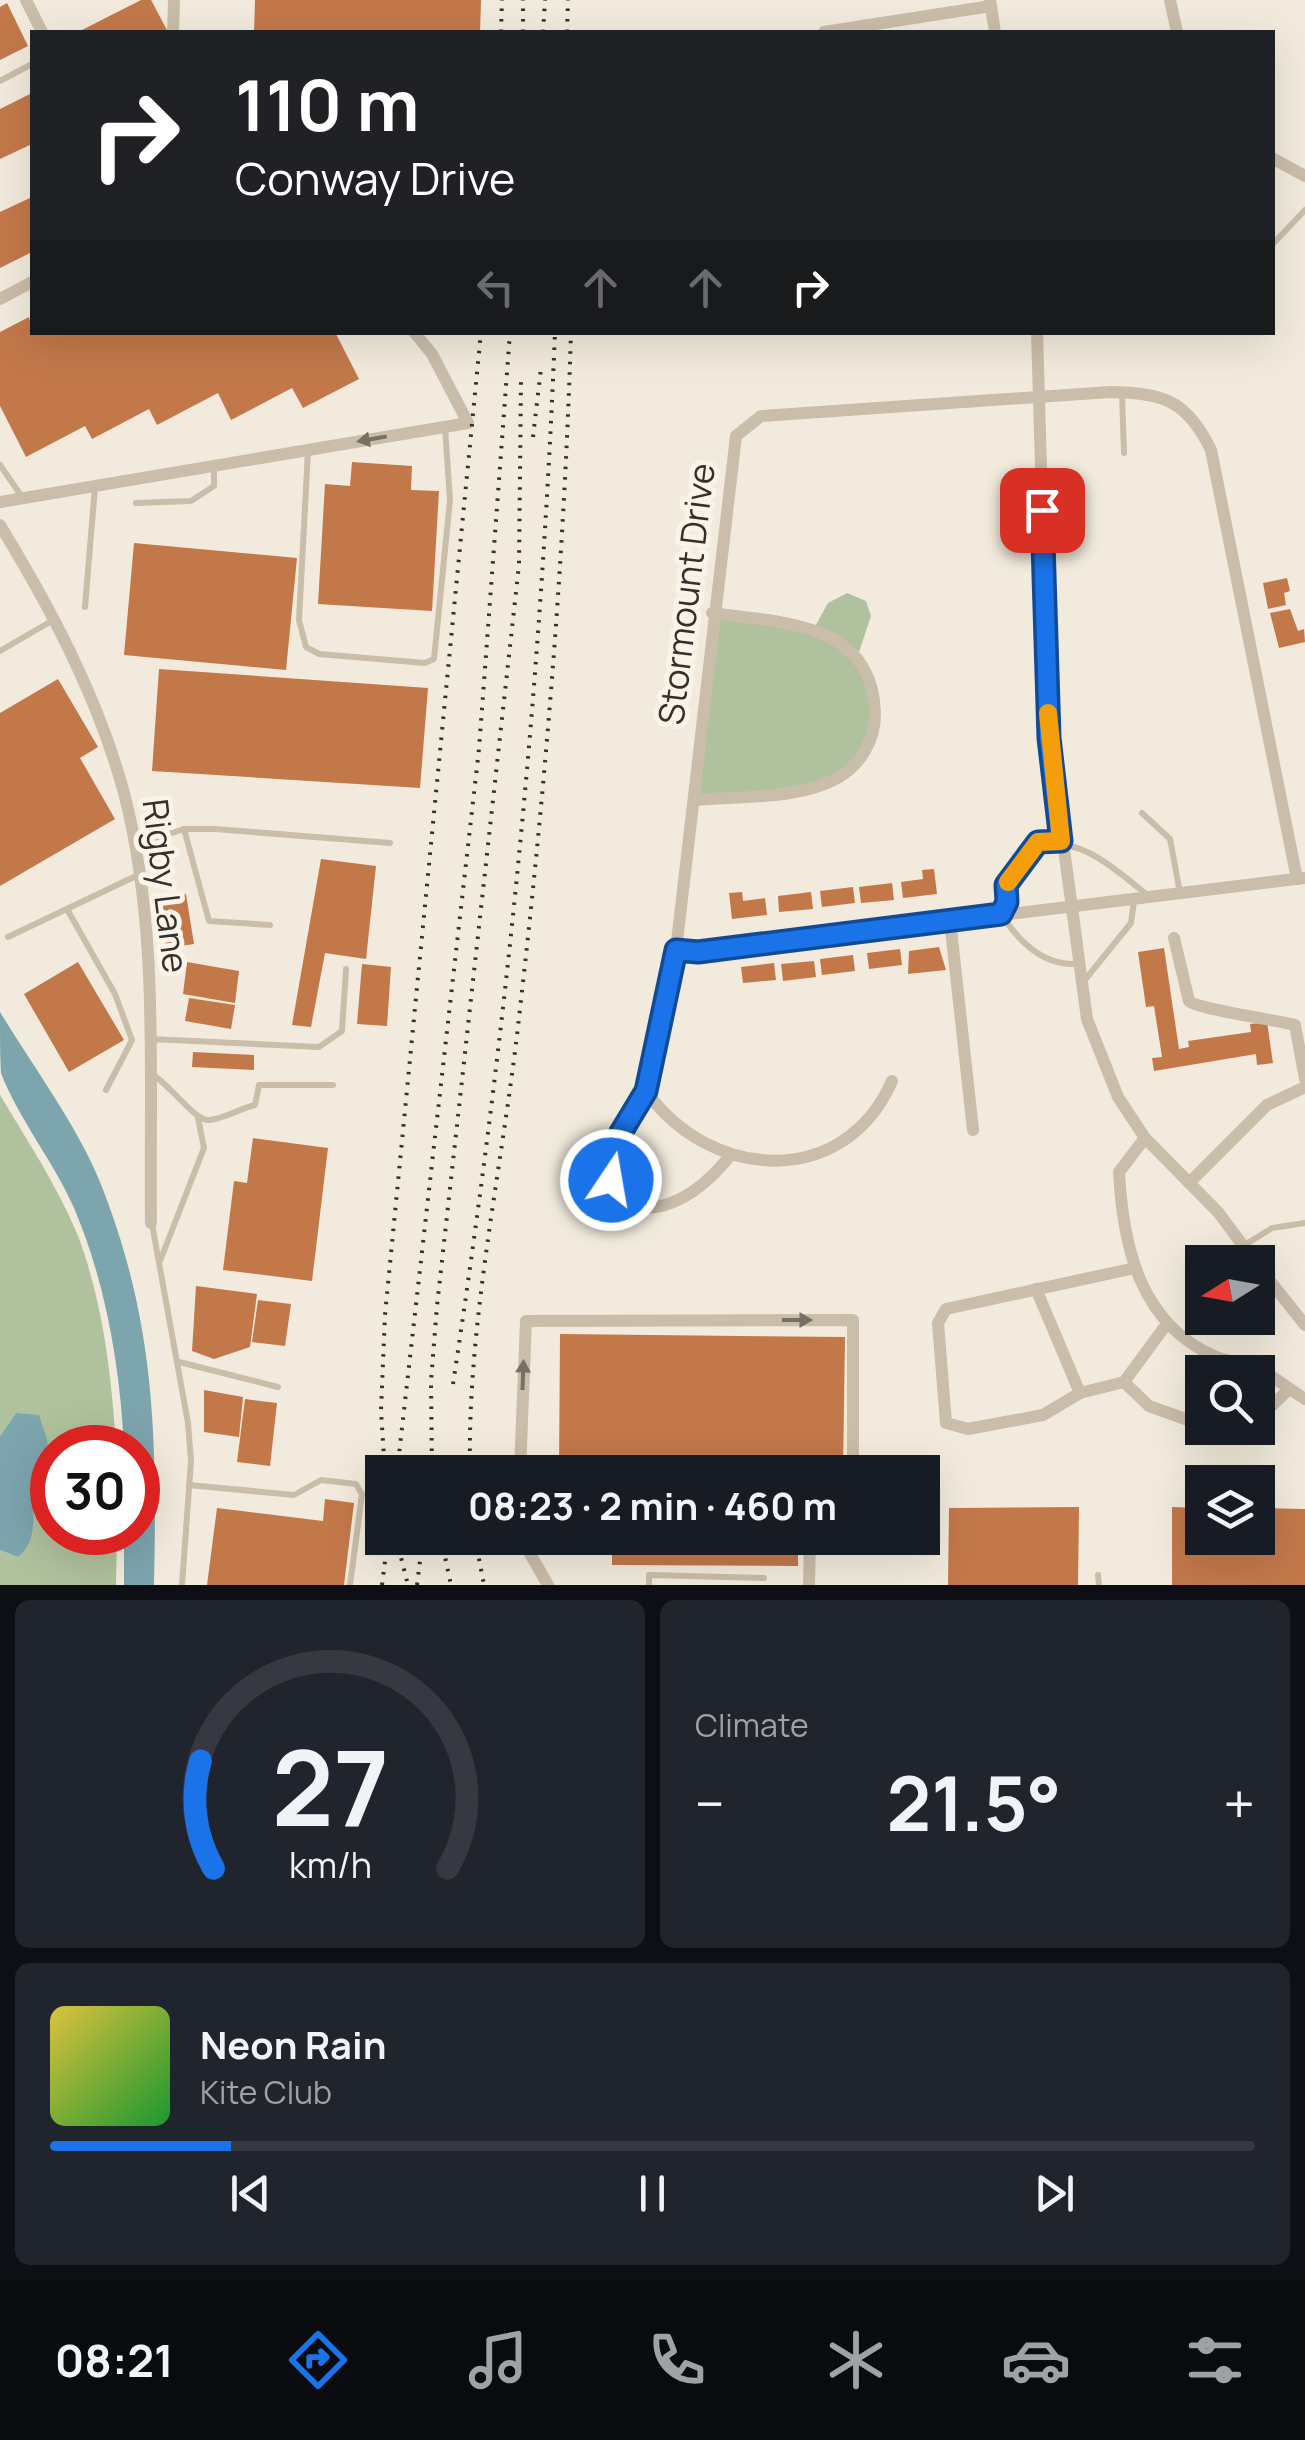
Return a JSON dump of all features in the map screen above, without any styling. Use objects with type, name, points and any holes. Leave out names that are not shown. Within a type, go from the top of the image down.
[{"type":"street","points":[[26,0],[41,30]]},
{"type":"street","points":[[174,0],[174,30]]},
{"type":"street","points":[[1170,0],[1177,30]]},
{"type":"street","points":[[836,30],[991,3],[995,30]]},
{"type":"street","points":[[1275,160],[1305,176]]},
{"type":"street","points":[[0,298],[30,283]]},
{"type":"street","points":[[0,502],[468,423],[432,354],[416,335]]},
{"type":"street","points":[[1036,335],[1042,624],[1061,841],[1077,964],[1097,1052],[1118,1098],[1145,1138],[1189,1182],[1241,1245]]},
{"type":"street","name":"Stormount Drive","points":[[729,1157],[707,1184],[686,1198],[648,1207],[631,1204],[620,1196],[611,1180],[614,1154],[632,1110],[646,1091],[676,950],[712,613],[736,436],[761,416],[1147,392],[1168,400],[1200,427],[1211,450],[1301,878]]},
{"type":"street","name":"Rigby Lane","points":[[0,525],[55,619],[89,693],[124,792],[147,934],[151,1223]]},
{"type":"street","points":[[694,800],[803,790],[838,778],[865,752],[875,730],[874,692],[858,658],[836,637],[792,624],[712,613]]},
{"type":"street","points":[[676,950],[698,952],[1301,878]]},
{"type":"street","points":[[950,920],[972,1130]]},
{"type":"street","points":[[1174,938],[1189,1001],[1197,1009],[1246,1012],[1296,1025],[1305,1078]]},
{"type":"street","points":[[646,1091],[676,1125],[729,1157],[780,1161],[826,1150],[851,1136],[880,1108],[892,1081]]},
{"type":"street","points":[[1189,1182],[1267,1104],[1305,1087]]},
{"type":"street","points":[[1145,1138],[1119,1172],[1135,1268],[1163,1320],[1204,1351],[1260,1370],[1305,1398]]},
{"type":"street","points":[[1135,1268],[946,1309],[938,1323],[946,1423],[968,1428],[1043,1415],[1080,1393],[1124,1382],[1163,1320]]},
{"type":"street","points":[[1275,1288],[1305,1325]]},
{"type":"street","points":[[1036,1289],[1080,1393]]},
{"type":"street","points":[[521,1455],[526,1321],[854,1320],[853,1455]]},
{"type":"street","points":[[1124,1382],[1148,1406],[1185,1418]]},
{"type":"street","points":[[1275,1403],[1288,1390]]},
{"type":"street","points":[[531,1555],[548,1585]]},
{"type":"street","points":[[808,1585],[809,1555]]},
{"type":"lane","points":[[0,81],[30,65]]},
{"type":"lane","points":[[1275,242],[1305,210]]},
{"type":"lane","points":[[1122,392],[1124,452]]},
{"type":"lane","points":[[308,450],[300,620],[306,647],[320,654],[425,663],[434,659],[450,500],[445,427]]},
{"type":"lane","points":[[0,465],[23,498]]},
{"type":"lane","points":[[136,503],[192,501],[214,486],[214,466]]},
{"type":"lane","points":[[85,607],[95,486]]},
{"type":"lane","points":[[0,651],[55,619]]},
{"type":"lane","points":[[1142,813],[1170,839],[1180,894]]},
{"type":"lane","points":[[134,845],[184,830],[390,844]]},
{"type":"lane","points":[[184,830],[209,921],[270,925]]},
{"type":"lane","points":[[1077,964],[1058,965],[1044,958],[1015,936],[1001,914],[1007,902],[1006,885],[1038,842],[1061,841],[1098,856],[1151,898]]},
{"type":"lane","points":[[8,937],[140,874]]},
{"type":"lane","points":[[1082,985],[1131,922],[1134,900]]},
{"type":"lane","points":[[67,909],[115,994],[132,1040],[106,1090]]},
{"type":"lane","points":[[149,1039],[319,1047],[342,1031],[346,969]]},
{"type":"lane","points":[[149,1073],[166,1080],[198,1117],[204,1148],[160,1263]]},
{"type":"lane","points":[[198,1117],[210,1121],[255,1105],[259,1085],[333,1085]]},
{"type":"lane","points":[[151,1223],[188,1424],[189,1485],[182,1585]]},
{"type":"lane","points":[[1244,1245],[1272,1228],[1305,1223]]},
{"type":"lane","points":[[179,1362],[278,1387]]},
{"type":"lane","points":[[189,1485],[294,1495],[321,1480],[356,1484],[362,1494],[350,1585]]},
{"type":"lane","points":[[649,1585],[649,1575],[764,1578]]},
{"type":"lane","points":[[1098,1575],[1098,1585]]},
{"type":"green space","points":[[847,593],[866,601],[871,616],[857,658],[874,692],[875,730],[839,777],[803,790],[695,800],[712,613],[813,630],[828,603]]},
{"type":"green space","points":[[0,1095],[52,1182],[87,1261],[109,1367],[114,1425],[30,1425],[30,1468],[16,1413],[0,1436]]},
{"type":"green space","points":[[30,1529],[30,1555],[117,1555],[116,1585],[0,1585],[0,1550],[18,1557]]},
{"type":"water","points":[[0,1012],[67,1117],[100,1182],[119,1233],[142,1332],[153,1425],[122,1425],[110,1326],[95,1266],[66,1191],[1,1073]]},
{"type":"water","points":[[16,1413],[39,1415],[42,1425],[30,1425],[30,1539],[18,1557],[0,1550],[0,1436]]},
{"type":"water","points":[[124,1555],[154,1555],[154,1585],[124,1585]]},
{"type":"building","points":[[141,0],[151,0],[167,30],[82,30]]},
{"type":"building","points":[[255,0],[481,0],[480,30],[254,30]]},
{"type":"building","points":[[7,3],[28,46],[0,60],[0,7]]},
{"type":"building","points":[[30,94],[30,145],[0,159],[0,109]]},
{"type":"building","points":[[30,198],[30,253],[0,268],[0,212]]},
{"type":"building","points":[[29,317],[30,335],[337,335],[359,379],[303,408],[292,388],[231,420],[218,393],[157,425],[149,409],[92,439],[85,426],[26,457],[0,406],[0,332]]},
{"type":"building","points":[[352,462],[412,466],[411,490],[439,491],[432,611],[318,604],[325,484],[350,486]]},
{"type":"building","points":[[134,543],[297,558],[286,670],[124,655]]},
{"type":"building","points":[[1287,578],[1290,591],[1284,593],[1286,605],[1268,609],[1263,583]]},
{"type":"building","points":[[1290,609],[1298,631],[1304,629],[1305,642],[1279,648],[1270,613]]},
{"type":"building","points":[[159,669],[428,688],[420,788],[152,771]]},
{"type":"building","points":[[58,679],[98,747],[80,758],[115,819],[0,886],[0,713]]},
{"type":"building","points":[[321,859],[376,866],[366,959],[325,953],[311,1027],[292,1025]]},
{"type":"building","points":[[934,869],[937,894],[903,898],[901,882],[923,879],[922,870]]},
{"type":"building","points":[[892,883],[894,900],[861,903],[859,887]]},
{"type":"building","points":[[853,887],[855,903],[822,907],[820,891]]},
{"type":"building","points":[[742,892],[743,901],[765,898],[767,915],[732,919],[729,893]]},
{"type":"building","points":[[811,892],[813,909],[779,912],[778,896]]},
{"type":"building","points":[[186,894],[194,944],[166,948],[159,898]]},
{"type":"building","points":[[939,947],[946,970],[908,974],[909,951]]},
{"type":"building","points":[[1164,948],[1179,1049],[1189,1047],[1188,1041],[1251,1032],[1250,1024],[1267,1022],[1273,1063],[1257,1065],[1256,1054],[1154,1071],[1152,1058],[1162,1057],[1154,1006],[1146,1007],[1138,952]]},
{"type":"building","points":[[900,949],[902,965],[869,969],[867,953]]},
{"type":"building","points":[[853,955],[855,971],[822,975],[820,959]]},
{"type":"building","points":[[814,961],[816,977],[783,981],[781,964]]},
{"type":"building","points":[[78,962],[124,1040],[69,1072],[24,994]]},
{"type":"building","points":[[187,962],[239,971],[235,1003],[183,994]]},
{"type":"building","points":[[774,963],[776,980],[743,983],[741,967]]},
{"type":"building","points":[[362,964],[391,967],[387,1026],[357,1024]]},
{"type":"building","points":[[189,998],[235,1005],[231,1029],[185,1021]]},
{"type":"building","points":[[193,1052],[254,1055],[254,1070],[192,1067]]},
{"type":"building","points":[[253,1138],[328,1148],[312,1281],[223,1270],[234,1181],[247,1183]]},
{"type":"building","points":[[196,1286],[257,1294],[250,1347],[214,1359],[192,1351]]},
{"type":"building","points":[[258,1300],[291,1304],[285,1346],[252,1342]]},
{"type":"building","points":[[560,1334],[845,1337],[843,1455],[559,1455]]},
{"type":"building","points":[[204,1390],[243,1397],[239,1437],[204,1432]]},
{"type":"building","points":[[245,1399],[277,1403],[270,1466],[237,1462]]},
{"type":"building","points":[[325,1499],[354,1503],[344,1585],[207,1585],[217,1508],[323,1521]]},
{"type":"building","points":[[1079,1507],[1078,1585],[948,1585],[949,1508]]},
{"type":"building","points":[[1172,1507],[1185,1507],[1185,1555],[1275,1555],[1275,1508],[1305,1509],[1305,1585],[1172,1585]]},
{"type":"building","points":[[612,1555],[798,1555],[798,1566],[612,1565]]},
{"type":"railway","points":[[501,30],[502,0]]},
{"type":"railway","points":[[523,0],[523,30]]},
{"type":"railway","points":[[543,30],[545,0]]},
{"type":"railway","points":[[567,30],[568,0]]},
{"type":"railway","points":[[384,1455],[381,1411],[385,1315],[481,335]]},
{"type":"railway","points":[[399,1455],[479,749],[510,335]]},
{"type":"railway","points":[[453,1384],[519,860],[541,596],[555,335]]},
{"type":"railway","points":[[470,1455],[479,1309],[517,1035],[544,773],[558,597],[571,335]]},
{"type":"railway","points":[[533,437],[541,368]]},
{"type":"railway","points":[[432,1455],[431,1381],[437,1306],[519,565],[521,382]]},
{"type":"railway","points":[[382,1585],[386,1555]]},
{"type":"railway","points":[[400,1555],[408,1585]]},
{"type":"railway","points":[[417,1585],[421,1555]]},
{"type":"railway","points":[[445,1555],[451,1585]]},
{"type":"railway","points":[[478,1555],[484,1585]]},
{"type":"slow traffic","points":[[1008,882],[1038,842],[1061,841],[1048,713]]},
{"type":"route","points":[[611,1180],[620,1134],[646,1091],[676,950],[698,952],[1001,914],[1007,902],[1006,885],[1038,842],[1061,841],[1042,624],[1042,510]]}]
